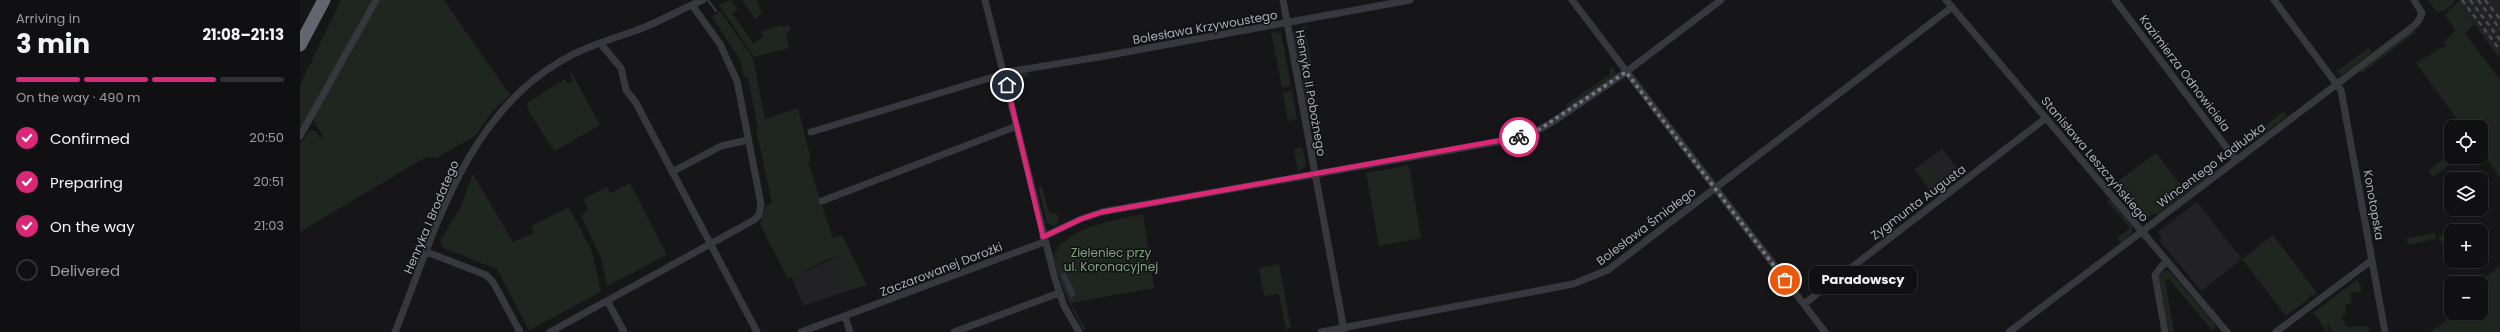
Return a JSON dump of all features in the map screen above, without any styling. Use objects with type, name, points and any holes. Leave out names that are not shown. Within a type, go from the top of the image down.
[{"type":"highway","points":[[300,45],[324,0]]},
{"type":"street","points":[[300,136],[376,0]]},
{"type":"street","name":"Henryka I Brodatego","points":[[395,332],[455,183],[472,150],[492,122],[518,93],[546,70],[579,51],[644,27],[702,0]]},
{"type":"street","points":[[985,0],[1044,240],[1059,293],[1079,332]]},
{"type":"street","name":"Henryka II Pobożnego","points":[[1283,0],[1343,330]]},
{"type":"street","name":"Bolesława Krzywoustego","points":[[811,132],[1004,73],[1410,0]]},
{"type":"street","points":[[1572,0],[1825,332]]},
{"type":"street","name":"Zaczarowanej Dorożki","points":[[800,332],[1044,240],[1081,219],[1102,212],[1513,139],[1533,133],[1626,72],[1721,0]]},
{"type":"street","name":"Stanisława Leszczyńskiego","points":[[1946,0],[2227,332]]},
{"type":"street","name":"Kazimierza Odnowiciela","points":[[2115,0],[2236,160]]},
{"type":"street","name":"Konotopska","points":[[2274,0],[2337,83],[2344,98],[2385,332]]},
{"type":"street","name":"Wincentego Kadłubka","points":[[2009,332],[2415,24],[2419,20],[2422,13],[2414,0]]},
{"type":"street","points":[[550,332],[711,245],[754,220],[759,214],[761,204],[734,73],[720,44],[692,5]]},
{"type":"street","name":"Bolesława Śmiałego","points":[[1321,332],[1343,330],[1573,284],[1590,279],[1611,268],[1952,7]]},
{"type":"street","points":[[600,43],[621,68],[626,90],[636,103],[757,332]]},
{"type":"street","name":"Zygmunta Augusta","points":[[1804,304],[2046,118]]},
{"type":"street","points":[[822,201],[1017,126]]},
{"type":"street","points":[[672,172],[721,146],[748,140]]},
{"type":"street","points":[[427,252],[486,275],[494,282],[520,332]]},
{"type":"street","points":[[2276,332],[2372,260]]},
{"type":"street","points":[[2165,332],[2155,275],[2166,261]]},
{"type":"street","points":[[954,332],[1059,293]]},
{"type":"street","points":[[608,302],[624,332]]},
{"type":"street","points":[[845,316],[850,332]]},
{"type":"shaded area","points":[[2458,0],[2500,0],[2500,59],[2461,6]]},
{"type":"shaded area","points":[[1942,149],[1963,175],[1947,187],[1941,186],[1932,193],[1914,169]]},
{"type":"shaded area","points":[[2197,202],[2242,259],[2201,291],[2159,240],[2162,237],[2158,232]]},
{"type":"shaded area","points":[[841,255],[841,293],[803,306],[792,277]]},
{"type":"shaded area","points":[[1065,272],[1076,294],[1071,299],[1061,275]]},
{"type":"green space","points":[[341,0],[372,0],[300,129],[300,85]]},
{"type":"green space","points":[[380,0],[444,0],[510,95],[492,112],[475,136],[436,158],[426,157],[300,232],[300,143],[310,130],[315,131],[321,139],[323,136],[315,123],[314,117]]},
{"type":"green space","points":[[731,0],[738,9],[732,13],[753,43],[764,37],[761,32],[780,25],[781,27],[788,25],[788,22],[790,30],[786,34],[789,48],[754,57],[719,5]]},
{"type":"green space","points":[[742,0],[757,0],[762,13],[755,19]]},
{"type":"green space","points":[[2428,0],[2454,0],[2455,2],[2444,11],[2437,12]]},
{"type":"green space","points":[[2459,1],[2474,25],[2465,33],[2500,80],[2500,177],[2488,161],[2488,120],[2458,120],[2416,63],[2446,45],[2444,42],[2456,30],[2444,15]]},
{"type":"green space","points":[[720,11],[753,58],[765,119],[798,108],[811,161],[808,162],[833,238],[842,235],[867,285],[841,293],[841,255],[826,260],[788,279],[760,224],[766,205],[772,203],[756,129],[758,129],[748,77],[744,77],[740,60],[712,17]]},
{"type":"green space","points":[[1309,25],[1305,29],[1312,66],[1308,67],[1301,28]]},
{"type":"green space","points":[[2414,30],[2416,32],[2362,73],[2360,71]]},
{"type":"green space","points":[[1271,32],[1281,33],[1291,86],[1282,88]]},
{"type":"green space","points":[[1298,32],[1306,74],[1300,75],[1292,33]]},
{"type":"green space","points":[[2369,47],[2372,52],[2342,75],[2336,72]]},
{"type":"green space","points":[[1611,66],[1617,73],[1567,107],[1564,106],[1609,75]]},
{"type":"green space","points":[[1028,72],[1029,77],[1021,79],[1017,84],[1021,100],[1017,102],[1012,81],[1016,74]]},
{"type":"green space","points":[[572,73],[600,125],[554,151],[528,110],[527,103],[565,79],[567,84],[573,81],[570,74]]},
{"type":"green space","points":[[1307,79],[1314,116],[1307,117],[1300,80]]},
{"type":"green space","points":[[1292,91],[1297,119],[1288,121],[1283,93]]},
{"type":"green space","points":[[2284,111],[2287,116],[2251,143],[2248,139]]},
{"type":"green space","points":[[1302,147],[1306,165],[1298,172],[1294,149]]},
{"type":"green space","points":[[2156,153],[2183,188],[2206,171],[2209,175],[2157,215],[2155,213],[2143,220],[2112,186]]},
{"type":"green space","points":[[2444,158],[2444,164],[2451,164],[2433,177],[2428,171]]},
{"type":"green space","points":[[1409,165],[1421,238],[1379,246],[1366,173]]},
{"type":"green space","points":[[1925,165],[1937,182],[1929,188],[1918,170]]},
{"type":"green space","points":[[473,174],[513,242],[534,233],[531,226],[569,207],[592,252],[601,292],[529,330],[497,269],[443,248],[440,241],[460,208]]},
{"type":"green space","points":[[630,183],[667,255],[607,286],[601,258],[581,216],[588,209],[583,199],[607,187],[611,193]]},
{"type":"green space","points":[[1042,186],[1048,210],[1052,215],[1057,213],[1059,223],[1054,226],[1047,223],[1038,187]]},
{"type":"green space","points":[[2109,199],[2132,226],[2132,233],[2121,243],[2117,238],[2130,228],[2107,201]]},
{"type":"green space","name":"Zieleniec przy ul. Koronacyjnej","points":[[1143,214],[1154,288],[1071,303],[1086,330],[1083,330],[1064,292],[1053,257],[1061,242],[1064,243],[1069,237],[1077,232],[1100,224]]},
{"type":"green space","points":[[2435,233],[2436,239],[2408,245],[2407,238]]},
{"type":"green space","points":[[2444,234],[2444,248],[2438,237]]},
{"type":"green space","points":[[2273,235],[2317,293],[2313,296],[2310,295],[2308,300],[2286,316],[2242,259]]},
{"type":"green space","points":[[1279,264],[1291,328],[1286,329],[1279,294],[1264,296],[1259,268]]},
{"type":"green space","points":[[2500,266],[2500,332],[2431,332],[2447,320],[2488,320],[2487,276]]},
{"type":"green space","points":[[2164,271],[2169,271],[2215,324],[2215,328],[2212,330],[2169,279],[2165,280],[2174,332],[2169,332],[2159,277]]},
{"type":"green space","points":[[2358,279],[2362,291],[2350,293],[2352,303],[2345,305],[2346,314],[2341,316],[2347,327],[2368,326],[2369,332],[2332,332],[2329,325],[2326,327],[2330,332],[2327,332],[2315,314],[2311,314]]},
{"type":"waterway","points":[[708,0],[716,11]]},
{"type":"railway","points":[[2462,0],[2500,50]]},
{"type":"railway","points":[[2470,0],[2500,40]]},
{"type":"railway","points":[[2478,0],[2500,29]]},
{"type":"railway","points":[[2485,0],[2500,19]]},
{"type":"way so far","points":[[1519,137],[1533,133],[1551,123],[1626,72],[1785,280]]},
{"type":"place","name":"Paradowscy","points":[[1785,280]]},
{"type":"route","points":[[1007,85],[1043,237],[1081,219],[1102,212],[1519,137]]}]
